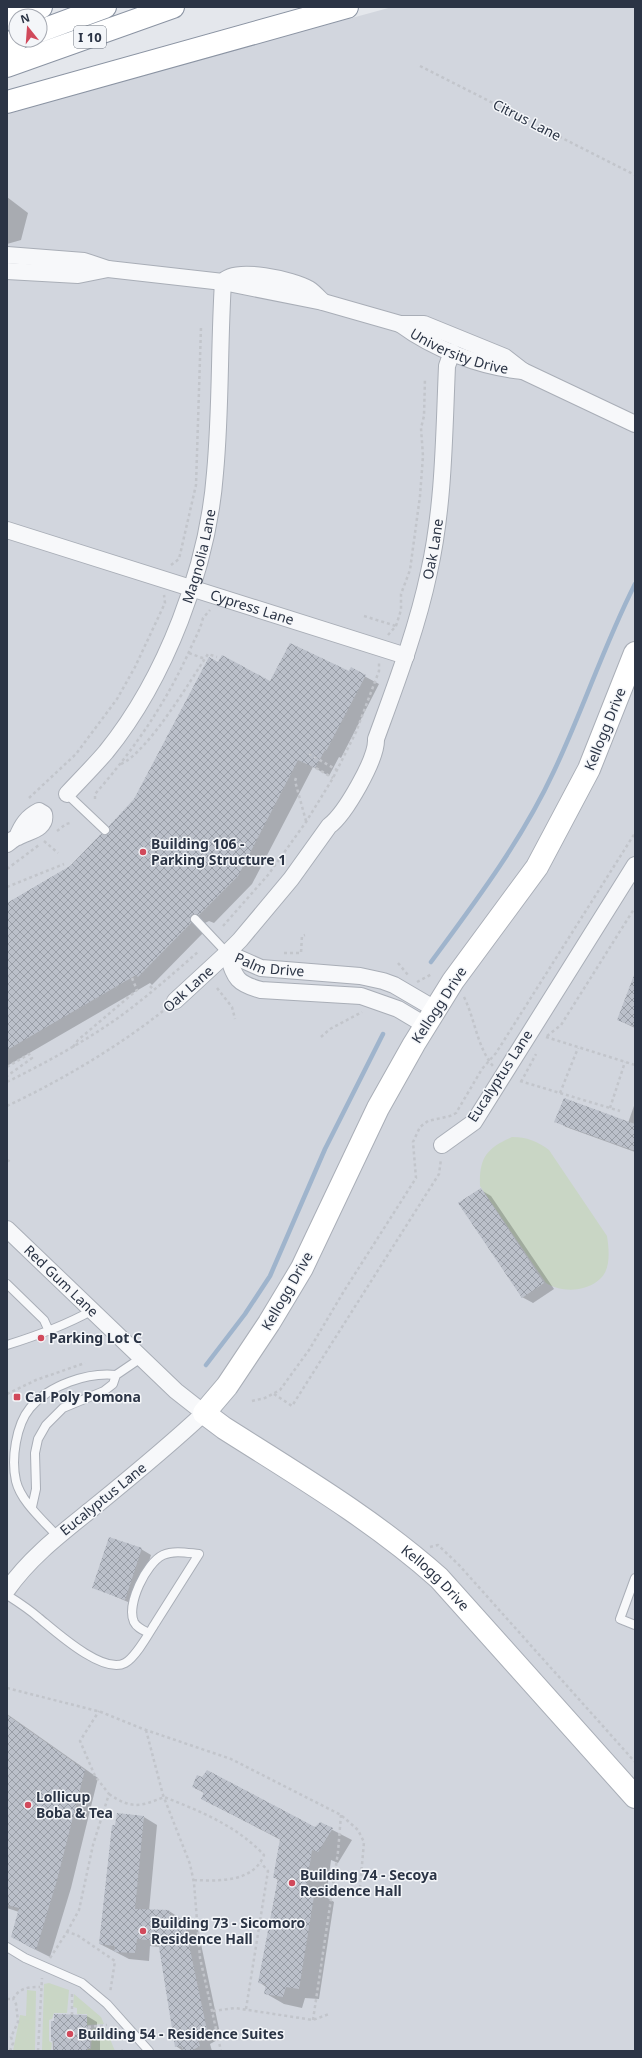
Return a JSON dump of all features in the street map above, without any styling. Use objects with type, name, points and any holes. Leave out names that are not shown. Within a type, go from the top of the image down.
[{"type":"main road","points":[[7,19],[41,7]]},
{"type":"main road","points":[[48,28],[105,7]]},
{"type":"main road","name":"I 10","points":[[7,66],[173,7]]},
{"type":"main road","points":[[7,102],[347,7]]},
{"type":"main road","name":"Kellogg Drive","points":[[635,653],[590,769],[537,867],[453,981],[430,1017],[378,1108],[302,1268],[269,1323],[227,1386],[204,1413],[224,1428],[383,1532],[410,1552],[439,1578],[635,1797]]},
{"type":"street","points":[[7,255],[84,261],[108,269],[223,282]]},
{"type":"street","points":[[7,271],[78,275],[108,269]]},
{"type":"street","name":"University Drive","points":[[223,282],[226,278],[236,274],[262,276],[290,282],[309,289],[323,302],[400,324],[424,324],[505,357],[523,372],[635,424]]},
{"type":"street","name":"Magnolia Lane","points":[[67,794],[106,752],[138,705],[168,648],[192,589],[208,526],[215,473],[223,282]]},
{"type":"street","name":"University Drive","points":[[400,324],[420,338],[452,352],[500,369],[523,372]]},
{"type":"street","name":"Oak Lane","points":[[175,1001],[228,953],[291,879],[329,826],[331,814],[348,781],[368,747],[376,739],[406,656],[430,570],[440,501],[447,366],[452,352]]},
{"type":"street","name":"Cypress Lane","points":[[7,530],[406,656]]},
{"type":"street","name":"Eucalyptus Lane","points":[[442,1145],[474,1122],[635,866]]},
{"type":"street","name":"Palm Drive","points":[[228,953],[261,968],[360,976],[383,981],[394,985],[430,1017]]},
{"type":"street","name":"Palm Drive","points":[[228,953],[236,978],[248,987],[261,990],[361,996],[398,1009],[430,1017]]},
{"type":"street","name":"Red Gum Lane","points":[[7,1229],[176,1391],[204,1413]]},
{"type":"street","name":"Eucalyptus Lane","points":[[7,1590],[33,1558],[174,1441],[204,1413]]},
{"type":"lane","points":[[67,794],[105,830]]},
{"type":"lane","points":[[195,919],[228,953]]},
{"type":"lane","points":[[7,1284],[44,1320],[49,1332]]},
{"type":"lane","points":[[7,1345],[49,1332],[71,1323],[91,1311]]},
{"type":"lane","points":[[32,1507],[36,1489],[36,1453],[38,1439],[46,1425],[63,1408],[104,1391],[113,1384],[116,1375],[141,1358]]},
{"type":"lane","points":[[58,1537],[22,1495],[16,1481],[14,1465],[16,1444],[22,1420],[46,1393],[67,1383],[88,1377],[107,1374],[116,1375]]},
{"type":"lane","points":[[7,1595],[39,1617],[68,1643],[106,1664],[116,1665],[125,1663],[133,1656],[149,1633],[200,1554],[172,1552],[163,1555],[156,1560],[142,1577],[133,1608],[134,1620],[137,1626],[149,1633]]},
{"type":"lane","points":[[635,1578],[620,1619],[635,1625]]},
{"type":"lane","points":[[7,1947],[82,1983],[107,2004],[149,2051]]},
{"type":"path","name":"Citrus Lane","points":[[420,66],[635,175]]},
{"type":"path","points":[[165,567],[172,565],[178,559],[196,485],[201,327]]},
{"type":"path","points":[[384,636],[390,635],[396,626],[401,610],[401,594],[410,570],[420,496],[423,456],[421,428],[424,416],[425,378]]},
{"type":"path","points":[[27,800],[76,754],[117,699],[135,667],[166,603],[162,592]]},
{"type":"path","points":[[364,616],[396,626]]},
{"type":"path","points":[[188,653],[205,658]]},
{"type":"path","points":[[120,765],[131,760],[162,722],[208,654],[217,657]]},
{"type":"path","points":[[223,926],[268,875],[306,822],[333,778],[356,732],[379,671],[380,664],[376,662]]},
{"type":"path","points":[[309,754],[337,770]]},
{"type":"path","points":[[316,768],[333,778]]},
{"type":"path","points":[[296,778],[294,781],[306,822]]},
{"type":"path","points":[[252,1401],[265,1398],[280,1390],[309,1350],[344,1291],[416,1178],[413,1142],[418,1131],[428,1121],[450,1116],[456,1113],[489,1061],[496,1053],[635,833]]},
{"type":"path","points":[[44,841],[58,853]]},
{"type":"path","points":[[7,887],[64,864]]},
{"type":"path","points":[[542,1043],[546,1037],[561,1025],[634,909]]},
{"type":"path","points":[[282,953],[301,953],[302,936],[305,935]]},
{"type":"path","points":[[7,1082],[73,1048],[122,1015],[154,990],[199,950]]},
{"type":"path","points":[[398,963],[410,977]]},
{"type":"path","points":[[413,979],[416,982],[432,974]]},
{"type":"path","points":[[73,1048],[78,1040],[137,990],[132,978]]},
{"type":"path","points":[[150,986],[154,990]]},
{"type":"path","points":[[217,988],[232,1007],[235,1019]]},
{"type":"path","points":[[464,996],[472,1012],[489,1061],[496,1070]]},
{"type":"path","name":"Oak Lane","points":[[7,1106],[73,1070],[122,1040],[175,1001]]},
{"type":"path","points":[[321,1037],[330,1029],[367,1009]]},
{"type":"path","points":[[546,1037],[635,1065]]},
{"type":"path","points":[[560,1093],[578,1048]]},
{"type":"path","points":[[521,1082],[539,1050]]},
{"type":"path","points":[[7,1067],[29,1054],[32,1058],[7,1076]]},
{"type":"path","points":[[610,1108],[625,1062]]},
{"type":"path","points":[[513,1079],[620,1110]]},
{"type":"path","points":[[274,1394],[292,1406],[439,1174],[442,1145]]},
{"type":"path","points":[[7,1160],[12,1162]]},
{"type":"path","points":[[7,1394],[36,1380],[85,1363]]},
{"type":"path","points":[[410,1552],[438,1545],[459,1565],[635,1762]]},
{"type":"path","points":[[7,1688],[99,1711],[146,1730],[231,1759],[341,1815],[358,1830],[364,1842],[360,1887]]},
{"type":"path","points":[[99,1711],[80,1741],[95,1776],[109,1794],[122,1803],[136,1806],[147,1804],[164,1797],[202,1811],[227,1825],[264,1855],[261,1863],[244,1875],[228,1881],[193,1880]]},
{"type":"path","points":[[146,1730],[164,1797],[183,1843],[193,1880],[200,1958],[221,2051]]},
{"type":"path","points":[[38,2051],[40,1987],[46,1967],[78,1910],[93,1845],[109,1794]]},
{"type":"path","points":[[313,2020],[338,1852],[341,1815]]},
{"type":"path","points":[[246,2009],[268,1871],[261,1863]]},
{"type":"path","points":[[67,1932],[77,1935],[115,1962],[110,1993]]},
{"type":"path","points":[[7,1999],[13,1999],[20,1991],[27,1987],[40,1987]]},
{"type":"path","points":[[72,1990],[72,2015]]},
{"type":"path","points":[[10,2051],[12,2043],[11,2037],[18,2022],[16,2004],[13,1999]]},
{"type":"path","points":[[213,2011],[223,2008],[246,2009],[313,2020],[329,2014]]},
{"type":"path","points":[[88,2027],[107,2025]]},
{"type":"path","points":[[7,2038],[11,2037]]},
{"type":"shaded area","points":[[392,7],[635,7],[635,2051],[7,2051],[7,112]]},
{"type":"green space","points":[[512,1137],[532,1140],[549,1150],[607,1236],[609,1252],[608,1264],[604,1274],[595,1283],[574,1290],[567,1290],[546,1283],[480,1186],[481,1168],[486,1155],[496,1145]]},
{"type":"green space","points":[[49,1983],[69,1990],[67,2013],[54,2013],[52,2019],[49,2020],[49,2041],[52,2043],[51,2051],[42,2051],[44,1984]]},
{"type":"green space","points":[[27,1990],[36,1991],[35,2051],[13,2051],[20,2015],[26,2016]]},
{"type":"green space","points":[[74,1994],[101,2017],[104,2024],[87,2025],[87,2014],[77,2014],[77,2008],[73,2007]]},
{"type":"green space","points":[[105,2027],[115,2051],[88,2051],[88,2049],[91,2049],[92,2029]]},
{"type":"building","name":"Building 106 - Parking Structure 1","points":[[290,643],[349,671],[351,667],[366,675],[326,751],[325,750],[315,768],[298,760],[238,876],[199,915],[191,915],[191,923],[138,977],[136,975],[7,1050],[7,903],[70,866],[101,834],[106,835],[109,833],[109,826],[134,799],[209,657],[218,662],[222,655],[270,681]]},
{"type":"building","points":[[635,975],[635,1027],[617,1020]]},
{"type":"building","points":[[564,1098],[635,1124],[635,1151],[554,1122]]},
{"type":"building","points":[[481,1188],[544,1283],[522,1298],[458,1203]]},
{"type":"building","points":[[109,1537],[142,1548],[125,1600],[92,1588]]},
{"type":"building","points":[[7,1715],[85,1770],[57,1880],[36,1950],[11,1937],[19,1908],[7,1905]]},
{"type":"building","name":"Building 74 - Secoya Residence Hall","points":[[207,1770],[315,1827],[320,1822],[333,1828],[318,1852],[312,1850],[306,1888],[315,1890],[299,1989],[286,1987],[283,1997],[264,1994],[266,1984],[258,1983],[278,1878],[273,1878],[280,1839],[201,1799],[204,1792],[192,1787],[197,1775],[202,1777]]},
{"type":"building","name":"Building 73 - Sicomoro Residence Hall","points":[[117,1813],[144,1816],[135,1909],[169,1910],[173,1923],[184,1921],[207,2030],[197,2036],[200,2046],[191,2051],[184,2051],[181,2046],[175,2047],[158,1941],[137,1939],[135,1953],[114,1952],[115,1946],[99,1944],[112,1825],[115,1825]]},
{"type":"building","name":"Building 54 - Residence Suites","points":[[54,2014],[87,2015],[87,2027],[90,2028],[90,2048],[87,2048],[87,2051],[54,2051],[54,2041],[51,2041],[51,2021],[54,2021]]},
{"type":"waterway","points":[[431,962],[497,870],[513,846],[541,797],[565,748],[613,630],[635,584]]},
{"type":"waterway","points":[[206,1365],[245,1314],[270,1276],[325,1149],[383,1034]]},
{"type":"place","name":"Building 106 - Parking Structure 1","points":[[143,852]]},
{"type":"place","name":"Parking Lot C","points":[[41,1338]]},
{"type":"place","name":"Cal Poly Pomona","points":[[17,1397]]},
{"type":"place","name":"Lollicup Boba & Tea","points":[[28,1805]]},
{"type":"place","name":"Building 74 - Secoya Residence Hall","points":[[292,1883]]},
{"type":"place","name":"Building 73 - Sicomoro Residence Hall","points":[[143,1931]]},
{"type":"place","name":"Building 54 - Residence Suites","points":[[70,2034]]}]
